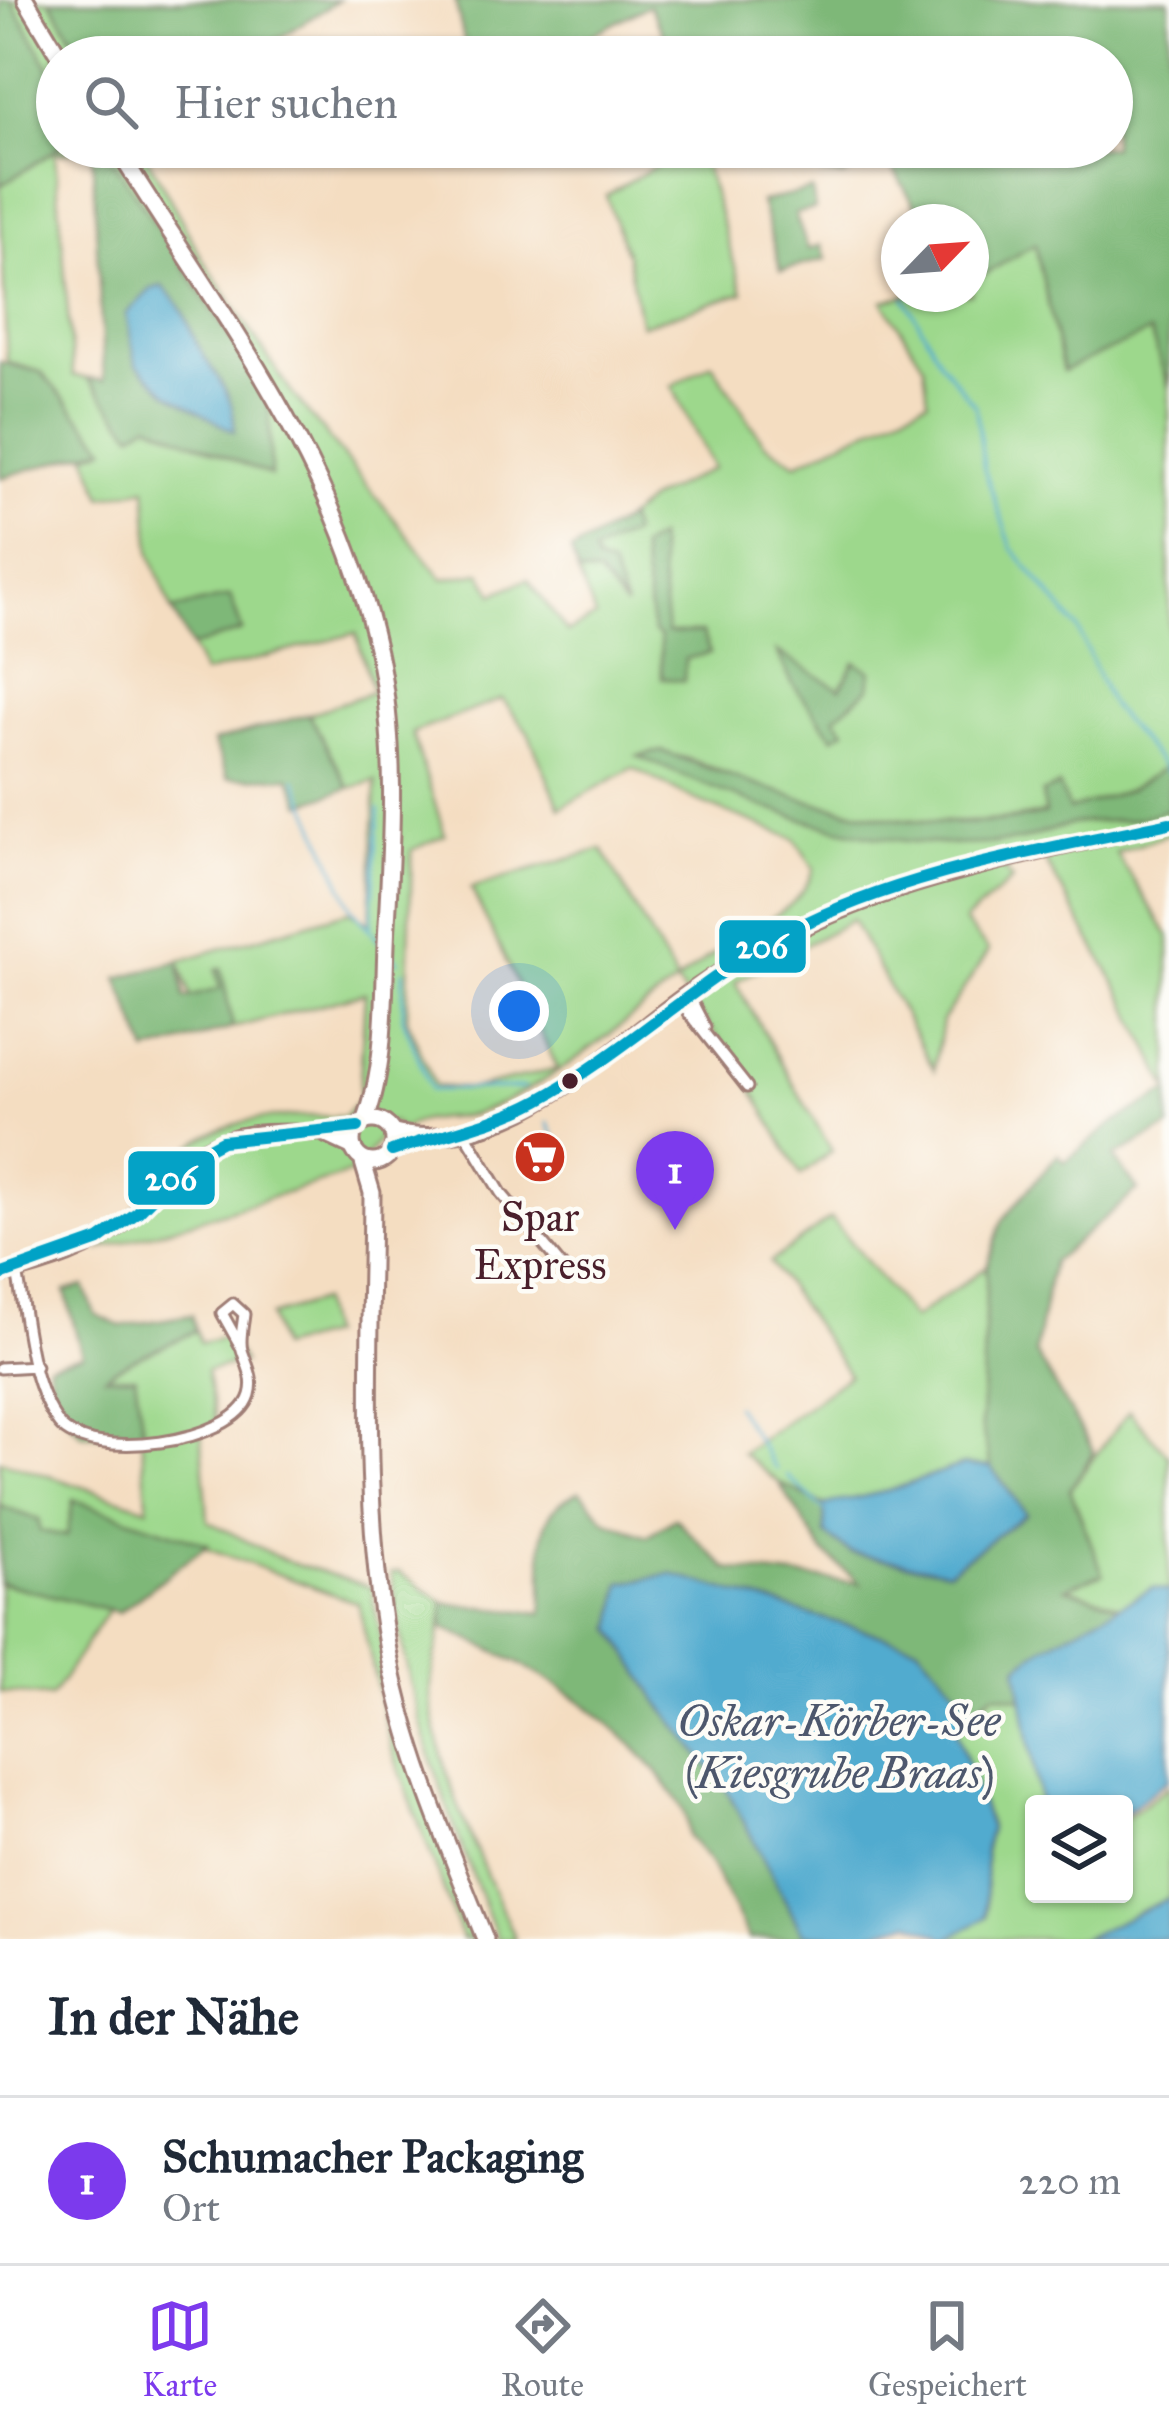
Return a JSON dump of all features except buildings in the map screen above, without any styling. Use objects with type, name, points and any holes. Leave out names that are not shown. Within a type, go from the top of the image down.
[{"type":"main road","points":[[26,0],[47,36]]},
{"type":"main road","points":[[129,168],[282,406],[315,466],[357,570],[379,655],[391,760],[374,1126],[387,1155],[372,1193]]},
{"type":"main road","points":[[321,1134],[358,1154],[387,1155],[429,1138],[465,1133],[547,1096],[686,995],[775,940],[850,903],[981,861],[1169,824]]},
{"type":"main road","points":[[374,1126],[358,1154],[372,1193],[375,1523],[382,1614],[413,1751],[485,1939]]},
{"type":"main road","points":[[0,1276],[70,1255],[106,1235],[201,1151],[236,1135],[268,1128],[321,1134],[374,1126],[429,1138]]},
{"type":"street","points":[[686,995],[697,1023]]},
{"type":"street","points":[[686,995],[747,1087]]},
{"type":"street","points":[[663,1013],[697,1023],[708,1032]]},
{"type":"street","points":[[465,1133],[501,1193],[563,1268]]},
{"type":"street","points":[[17,1271],[36,1366],[51,1409],[64,1430],[97,1444],[211,1432],[233,1421],[252,1386],[241,1347]]},
{"type":"street","points":[[0,1368],[36,1366]]},
{"type":"green space","points":[[0,0],[11,0],[36,44],[36,163],[0,186]]},
{"type":"green space","points":[[11,0],[50,0],[72,36],[36,36],[36,44]]},
{"type":"green space","points":[[50,0],[339,0],[283,36],[72,36]]},
{"type":"green space","points":[[455,0],[1169,0],[1169,388],[1150,332],[1063,371],[1035,244],[989,272],[989,204],[914,204],[892,168],[1133,168],[1133,36],[664,36],[649,5],[589,36],[463,36]]},
{"type":"green space","points":[[36,163],[36,168],[56,168],[73,375],[88,379],[133,432],[149,422],[269,395],[118,168],[153,168],[202,258],[291,392],[443,579],[481,573],[494,594],[528,579],[567,632],[596,617],[578,573],[598,575],[625,607],[592,553],[632,533],[627,519],[649,500],[713,468],[672,386],[712,363],[764,443],[797,463],[928,400],[924,365],[890,312],[989,312],[989,269],[1035,244],[1063,370],[1150,332],[1169,388],[1169,765],[1129,790],[1068,811],[1058,787],[1045,813],[941,822],[805,800],[672,755],[640,757],[773,809],[912,840],[1016,841],[1070,825],[1136,819],[1169,808],[1169,834],[1116,853],[1169,936],[1169,1090],[1127,1003],[1043,857],[1004,869],[1012,880],[964,922],[989,951],[942,1021],[934,1070],[852,920],[735,982],[832,1151],[801,1175],[738,1064],[676,983],[580,1056],[502,1103],[474,1114],[418,1122],[403,1130],[391,1122],[355,1172],[101,1249],[177,1159],[200,1141],[255,1120],[343,1117],[359,1101],[365,993],[233,1028],[221,969],[217,970],[221,989],[191,997],[179,961],[349,911],[370,923],[376,781],[349,788],[309,714],[373,692],[356,633],[203,674],[191,647],[242,630],[230,597],[172,610],[151,555],[146,488],[103,497],[87,455],[105,448],[41,372],[7,362],[0,186]],"holes":[[[502,699],[528,732],[560,808],[633,768],[694,800],[795,839],[814,869],[808,883],[780,913],[677,982],[602,849],[471,888],[558,1069],[472,1089],[435,1086],[407,1019],[412,850],[445,835],[412,733]]]},
{"type":"green space","points":[[93,168],[118,168],[269,395],[271,476],[149,423],[133,433],[88,379],[104,380]]},
{"type":"green space","points":[[652,168],[705,168],[743,293],[641,325],[627,255],[606,196]]},
{"type":"green space","points":[[818,168],[856,168],[843,177],[821,173]]},
{"type":"green space","points":[[812,190],[815,209],[795,214],[808,249],[821,245],[826,259],[781,271],[761,202]]},
{"type":"green space","points":[[0,362],[41,372],[106,447],[0,478]]},
{"type":"green space","points":[[627,519],[633,533],[593,553],[596,562],[611,567],[626,607],[598,575],[578,573],[571,552]]},
{"type":"green space","points":[[657,538],[667,633],[702,633],[710,653],[685,659],[684,681],[662,678],[660,637],[653,632],[640,548]]},
{"type":"green space","points":[[230,596],[242,631],[191,647],[172,610]]},
{"type":"green space","points":[[777,652],[840,689],[855,662],[871,671],[869,688],[835,717],[845,730],[833,737],[792,683]]},
{"type":"green space","points":[[309,714],[349,788],[302,804],[290,777],[228,778],[213,742]]},
{"type":"green space","points":[[662,751],[850,811],[947,823],[1045,814],[1042,793],[1059,786],[1069,810],[1129,790],[1169,765],[1169,808],[1136,819],[1071,824],[1009,842],[913,842],[772,810],[638,756]]},
{"type":"green space","points":[[179,961],[185,998],[220,989],[216,969],[221,968],[233,1028],[148,1053],[118,978]]},
{"type":"green space","points":[[1169,1091],[1169,1127],[1114,1157],[1138,1190],[1052,1262],[1035,1353],[1094,1452],[1070,1489],[1103,1574],[1065,1588],[1120,1606],[1018,1667],[1025,1699],[994,1693],[973,1709],[918,1646],[613,1629],[659,1703],[727,1790],[803,1933],[860,1937],[749,1939],[709,1861],[688,1836],[682,1806],[640,1753],[563,1689],[444,1628],[443,1603],[542,1613],[545,1526],[562,1501],[580,1491],[607,1521],[647,1536],[675,1518],[727,1569],[860,1583],[823,1552],[779,1483],[824,1505],[825,1534],[948,1571],[1026,1514],[991,1467],[981,1425],[987,1266],[1002,1221],[1058,1154],[1065,1162],[1112,1124]]},
{"type":"green space","points":[[831,1218],[913,1319],[987,1266],[981,1424],[991,1467],[949,1473],[837,1504],[798,1494],[742,1453],[849,1375],[770,1262]]},
{"type":"green space","points":[[84,1286],[95,1314],[121,1326],[192,1315],[196,1330],[105,1376],[135,1376],[144,1437],[82,1434],[55,1407],[48,1364],[82,1355],[65,1291]]},
{"type":"green space","points":[[320,1301],[328,1335],[279,1348],[270,1316]]},
{"type":"green space","points":[[196,1330],[200,1343],[228,1337],[243,1362],[206,1371],[217,1428],[201,1430],[208,1521],[284,1560],[371,1587],[397,1720],[477,1939],[462,1939],[391,1748],[358,1603],[74,1500],[68,1536],[40,1531],[39,1520],[0,1506],[0,1460],[148,1508],[135,1377],[103,1377]]},
{"type":"green space","points":[[1129,1411],[1169,1456],[1169,1591],[1153,1588],[1120,1606],[1063,1587],[1070,1489]]},
{"type":"green space","points":[[73,1500],[208,1544],[119,1612],[0,1583],[0,1506],[39,1520],[40,1531],[67,1536]]},
{"type":"green space","points":[[399,1572],[443,1602],[431,1683],[435,1723],[463,1819],[515,1939],[497,1939],[432,1759],[398,1623],[391,1573]]},
{"type":"green space","points":[[0,1583],[110,1607],[51,1697],[0,1692]]},
{"type":"green space","points":[[994,1693],[1025,1699],[1039,1795],[1025,1795],[1025,1903],[1133,1903],[1133,1812],[1169,1786],[1169,1898],[1081,1939],[948,1939],[986,1916],[985,1847],[990,1828],[956,1730]]},
{"type":"water","points":[[162,286],[180,307],[228,395],[234,432],[169,394],[136,364],[126,314],[151,289]]},
{"type":"water","points":[[963,1465],[991,1467],[1026,1514],[948,1571],[851,1553],[825,1534],[824,1505],[888,1491]]},
{"type":"water","name":"Oskar-Körber-See (Kiesgrube Braas)","points":[[671,1574],[918,1646],[973,1709],[956,1730],[990,1829],[985,1847],[986,1917],[948,1939],[910,1922],[860,1937],[803,1934],[727,1790],[659,1703],[613,1629],[621,1583]]},
{"type":"water","points":[[1153,1588],[1169,1591],[1169,1779],[1133,1807],[1133,1795],[1038,1795],[1017,1667],[1043,1647]]},
{"type":"water","points":[[1169,1898],[1169,1939],[1081,1939]]},
{"type":"waterway","points":[[913,312],[942,364],[976,407],[984,469],[1012,548],[1078,629],[1111,706],[1169,774]]},
{"type":"waterway","points":[[296,779],[352,908],[380,941]]},
{"type":"waterway","points":[[371,927],[379,809]]},
{"type":"waterway","points":[[391,953],[398,962]]},
{"type":"waterway","points":[[403,971],[403,1018],[431,1090],[524,1088]]},
{"type":"waterway","points":[[548,1123],[567,1164]]},
{"type":"waterway","points":[[735,1406],[776,1469]]},
{"type":"waterway","points":[[787,1476],[824,1510]]},
{"type":"transit line","name":"206","points":[[392,1151],[485,1123],[539,1100],[757,950],[835,910],[928,877],[1169,823]]},
{"type":"transit line","name":"206","points":[[0,1275],[99,1240],[138,1212],[192,1157],[222,1141],[358,1127]]},
{"type":"place","name":"Spar Express","points":[[540,1157]]},
{"type":"place","name":"Schumacher Packaging","points":[[675,1230]]}]
